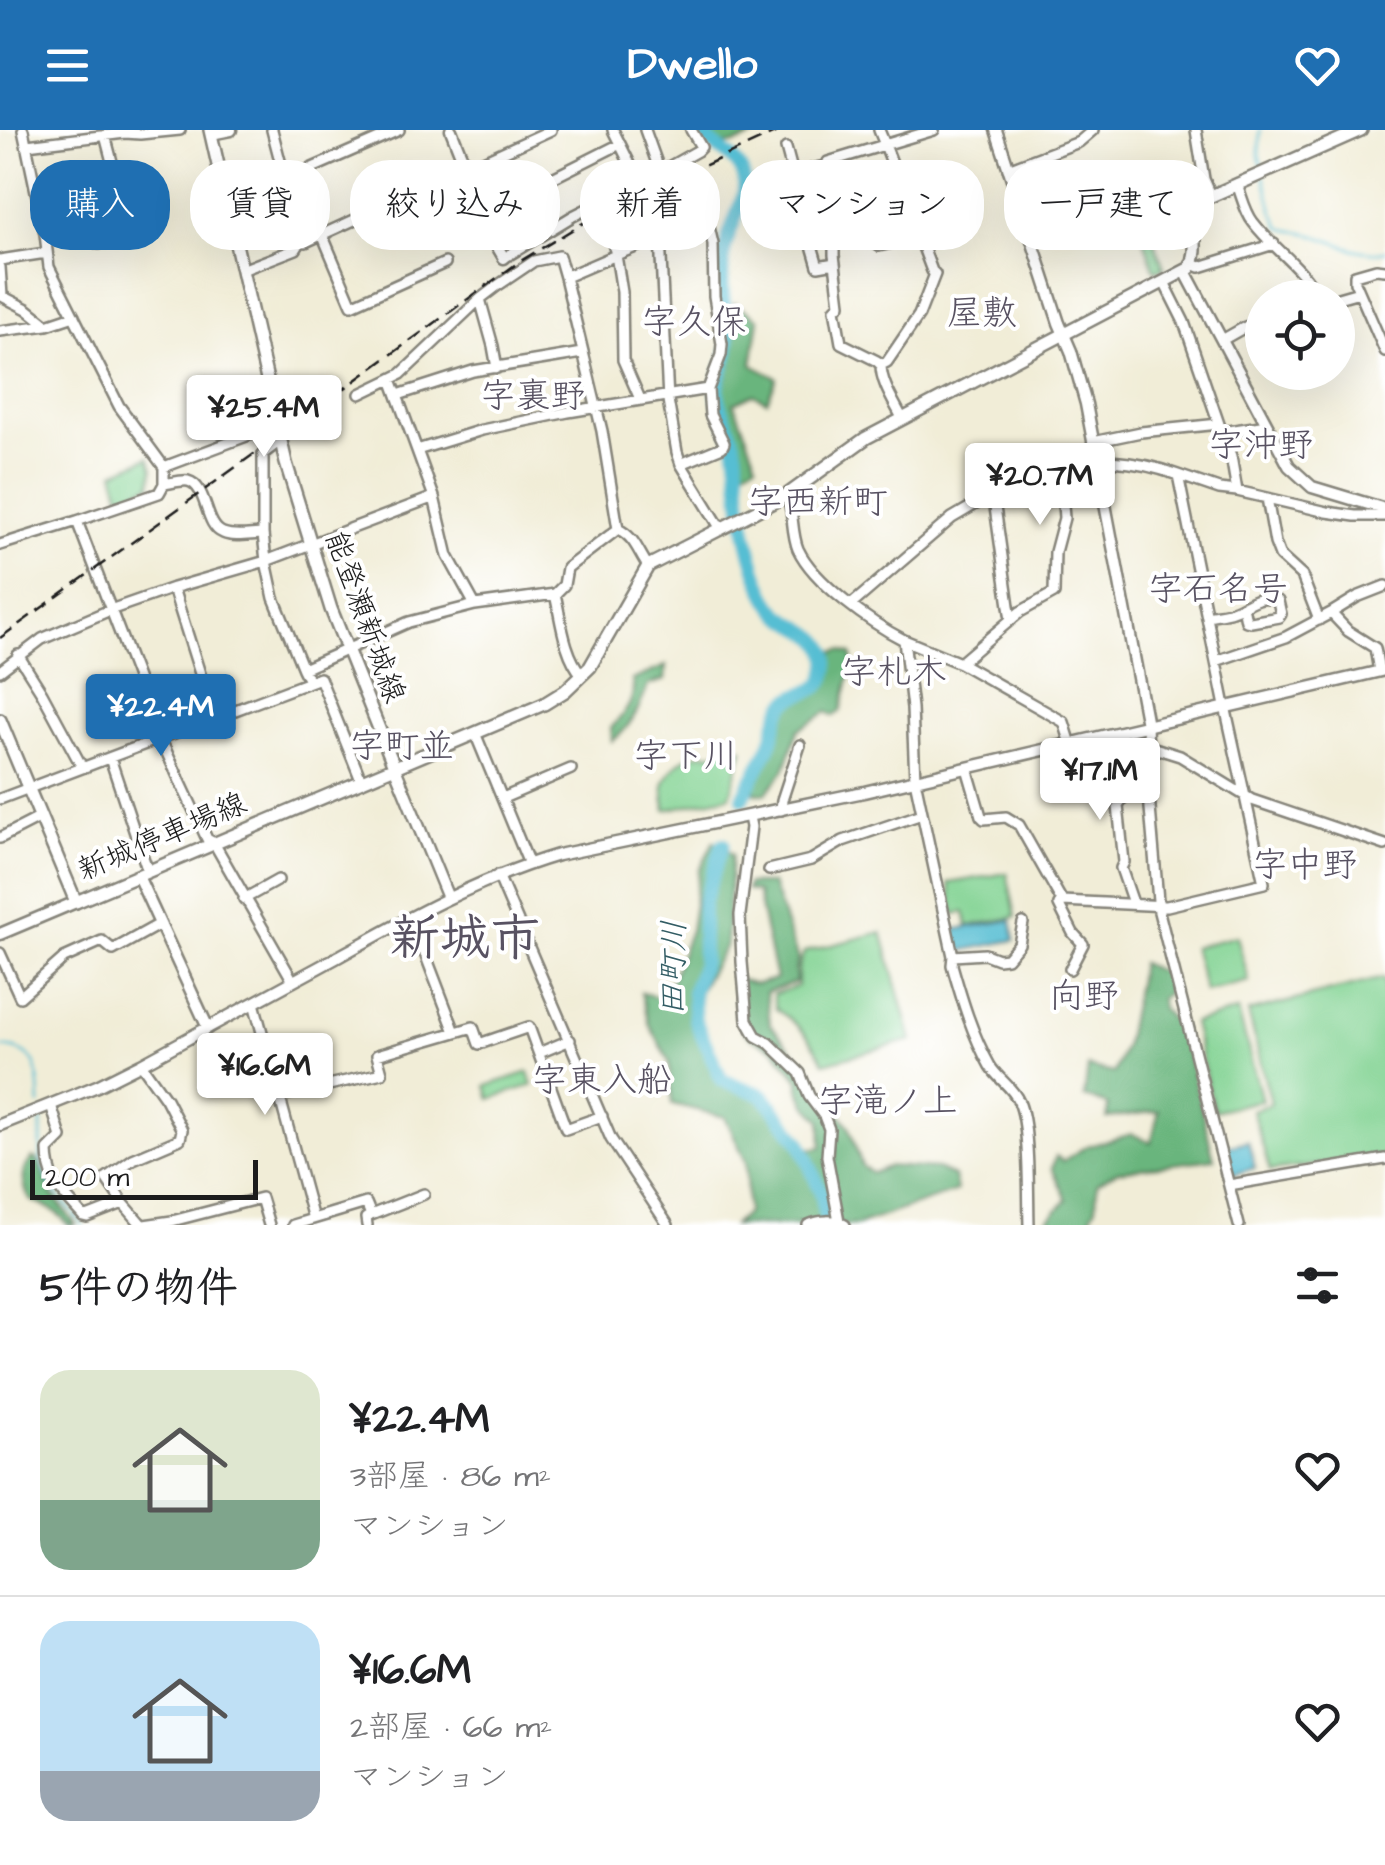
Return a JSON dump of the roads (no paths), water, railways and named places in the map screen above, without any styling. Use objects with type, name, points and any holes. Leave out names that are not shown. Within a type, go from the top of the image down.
[{"type":"main road","points":[[1214,195],[1339,134],[1360,130]]},
{"type":"main road","name":"能登瀬新城線","points":[[210,132],[280,442],[346,648],[394,766]]},
{"type":"main road","points":[[394,766],[544,704],[566,691],[597,656],[648,566],[787,495],[866,438],[902,418],[1189,268],[1195,250]]},
{"type":"main road","name":"新城停車場線","points":[[0,720],[76,902],[394,766]]},
{"type":"street","points":[[23,130],[30,160]]},
{"type":"street","points":[[27,145],[180,130]]},
{"type":"street","points":[[210,132],[231,130]]},
{"type":"street","points":[[272,130],[280,160]]},
{"type":"street","points":[[330,160],[399,130]]},
{"type":"street","points":[[452,130],[464,160]]},
{"type":"street","points":[[487,160],[551,130]]},
{"type":"street","points":[[499,250],[504,258],[636,184],[637,178],[613,130]]},
{"type":"street","points":[[645,130],[656,163],[665,169],[701,147],[690,130]]},
{"type":"street","points":[[879,130],[890,160]]},
{"type":"street","points":[[835,160],[934,130]]},
{"type":"street","points":[[996,130],[1005,160]]},
{"type":"street","points":[[1032,160],[1079,142],[1093,130]]},
{"type":"street","points":[[1196,130],[1201,160]]},
{"type":"street","points":[[106,135],[112,160]]},
{"type":"street","points":[[560,174],[620,144]]},
{"type":"street","points":[[786,148],[789,160]]},
{"type":"street","points":[[1236,184],[1253,222],[1310,280]]},
{"type":"street","points":[[1274,244],[1189,268],[1222,340],[1289,466],[1312,486],[1385,512]]},
{"type":"street","points":[[242,270],[293,250]]},
{"type":"street","points":[[329,250],[352,304],[445,263]]},
{"type":"street","points":[[615,250],[622,292],[623,360],[640,399]]},
{"type":"street","points":[[565,277],[628,250]]},
{"type":"street","points":[[662,250],[668,395],[681,464],[720,529]]},
{"type":"street","points":[[681,464],[722,447],[724,442],[710,415],[708,389],[722,344],[714,296],[713,250]]},
{"type":"street","points":[[814,250],[818,266],[835,263]]},
{"type":"street","points":[[835,250],[840,304],[834,309],[842,343],[877,360],[902,418]]},
{"type":"street","points":[[881,365],[918,315],[935,274],[925,250]]},
{"type":"street","points":[[1035,250],[1086,404],[1147,725],[1158,906],[1239,1225]]},
{"type":"street","points":[[0,545],[159,493],[164,484],[164,467],[119,406],[49,267],[46,253],[0,263],[1,296],[46,325]]},
{"type":"street","points":[[360,394],[400,374],[480,300],[534,261],[559,256],[596,407],[618,529]]},
{"type":"street","points":[[1385,270],[1356,276],[1355,282],[1385,351]]},
{"type":"street","points":[[1164,282],[1184,322],[1230,456],[1237,491]]},
{"type":"street","points":[[1355,293],[1359,292]]},
{"type":"street","points":[[480,300],[496,368]]},
{"type":"street","points":[[0,331],[46,325],[74,316]]},
{"type":"street","points":[[1222,340],[1245,327]]},
{"type":"street","points":[[398,395],[473,372],[582,353]]},
{"type":"street","points":[[391,379],[434,496],[448,556],[475,605]]},
{"type":"street","points":[[417,450],[482,430],[708,389]]},
{"type":"street","points":[[164,467],[276,425]]},
{"type":"street","points":[[1092,442],[1140,432],[1267,425]]},
{"type":"street","points":[[280,442],[263,454],[266,561],[274,598],[309,681]]},
{"type":"street","points":[[851,605],[952,518],[1039,467],[1060,463],[1105,459],[1142,465],[1219,490],[1356,516],[1385,512]]},
{"type":"street","points":[[960,663],[1020,612],[1054,593],[1055,552],[1064,518],[1060,463]]},
{"type":"street","points":[[1062,902],[1167,906],[1264,883],[1178,475]]},
{"type":"street","points":[[164,484],[193,483],[219,532],[229,536],[264,534]]},
{"type":"street","points":[[993,493],[1011,620]]},
{"type":"street","points":[[787,495],[798,548],[823,580],[872,624],[960,663],[1064,722],[1071,744]]},
{"type":"street","points":[[0,671],[32,644],[110,610],[266,561],[434,496]]},
{"type":"street","points":[[1267,498],[1280,556],[1302,576],[1318,620]]},
{"type":"street","points":[[77,521],[160,738],[207,839],[214,844],[293,982]]},
{"type":"street","points":[[618,529],[634,540],[648,566]]},
{"type":"street","points":[[304,669],[409,622],[475,605],[555,594],[564,586],[567,568],[618,529]]},
{"type":"street","points":[[1216,661],[1262,646],[1385,586]]},
{"type":"street","points":[[173,588],[214,718]]},
{"type":"street","points":[[555,594],[566,640],[582,675]]},
{"type":"street","points":[[1207,616],[1240,608]]},
{"type":"street","points":[[0,1125],[141,1064],[411,917],[529,864],[967,768],[1382,670],[1375,648],[1348,631],[1331,613]]},
{"type":"street","points":[[904,640],[912,708],[914,780],[952,965],[980,1046],[995,1074],[1021,1105],[1029,1225]]},
{"type":"street","points":[[18,655],[82,767]]},
{"type":"street","points":[[0,799],[320,678],[361,780]]},
{"type":"street","points":[[474,733],[529,864]]},
{"type":"street","points":[[1116,733],[1127,785],[1118,806],[1124,862],[1120,868],[1132,903]]},
{"type":"street","points":[[781,810],[800,745]]},
{"type":"street","points":[[1148,746],[1180,756],[1247,798],[1385,844]]},
{"type":"street","points":[[110,758],[160,924],[208,1028]]},
{"type":"street","points":[[394,766],[448,898]]},
{"type":"street","points":[[967,768],[981,816],[1006,817],[1019,825],[1062,902]]},
{"type":"street","points":[[502,798],[571,769]]},
{"type":"street","points":[[769,870],[811,860],[843,841],[922,814]]},
{"type":"street","points":[[749,817],[740,915],[747,1020],[756,1036],[769,1042],[800,1073],[829,1129],[827,1156],[834,1222],[808,1225]]},
{"type":"street","points":[[0,838],[41,818]]},
{"type":"street","points":[[498,875],[618,1151],[668,1225]]},
{"type":"street","points":[[244,899],[278,880]]},
{"type":"street","points":[[0,934],[76,902]]},
{"type":"street","points":[[1062,902],[1059,905],[1082,944],[1070,969]]},
{"type":"street","points":[[411,917],[455,1032]]},
{"type":"street","points":[[953,956],[986,954],[1007,958],[1018,944],[1024,923]]},
{"type":"street","points":[[0,953],[20,997],[64,958],[102,941],[113,950],[160,924]]},
{"type":"street","points":[[254,1003],[313,1219]]},
{"type":"street","points":[[280,1096],[382,1073],[377,1055],[473,1026],[479,1044],[529,1026],[566,1129],[602,1116]]},
{"type":"street","points":[[539,1053],[570,1040]]},
{"type":"street","points":[[141,1064],[182,1130],[180,1138],[133,1159],[106,1178],[123,1203],[143,1225],[261,1198],[269,1225]]},
{"type":"street","points":[[44,1108],[61,1132],[48,1150],[48,1165],[55,1184],[83,1216],[123,1203]]},
{"type":"street","points":[[1228,1185],[1385,1160]]},
{"type":"street","points":[[293,1225],[366,1203],[369,1220],[424,1194]]},
{"type":"water","points":[[1012,920],[1015,940],[955,952],[951,930]]},
{"type":"water","points":[[1248,1141],[1255,1168],[1232,1175],[1224,1147]]},
{"type":"waterway","name":"田町川","points":[[699,130],[737,164],[744,179],[743,197],[723,259],[729,343],[718,394],[735,445],[749,543],[771,604],[818,639],[828,664],[822,683],[783,707],[771,743],[743,798]]},
{"type":"waterway","points":[[1260,130],[1262,168]]},
{"type":"waterway","points":[[1264,176],[1281,228],[1358,250],[1385,251]]},
{"type":"waterway","name":"田町川","points":[[723,844],[703,904],[703,963],[693,991],[695,1020],[722,1080],[763,1095],[800,1142],[822,1195],[826,1225]]},
{"type":"waterway","points":[[0,1047],[23,1052],[35,1064],[40,1105]]},
{"type":"waterway","points":[[41,1113],[41,1160],[52,1188],[83,1225]]},
{"type":"railway","points":[[0,638],[519,262],[588,220],[781,130]]},
{"type":"district","name":"屋敷","points":[[982,313]]},
{"type":"district","name":"字久保","points":[[694,322]]},
{"type":"district","name":"字裏野","points":[[533,396]]},
{"type":"district","name":"字沖野","points":[[1261,445]]},
{"type":"district","name":"字西新町","points":[[818,502]]},
{"type":"district","name":"字石名号","points":[[1218,589]]},
{"type":"district","name":"字札木","points":[[894,672]]},
{"type":"district","name":"字町並","points":[[402,746]]},
{"type":"district","name":"字下川","points":[[686,756]]},
{"type":"district","name":"字中野","points":[[1305,865]]},
{"type":"district","name":"新城市","points":[[465,939]]},
{"type":"district","name":"向野","points":[[1084,996]]},
{"type":"district","name":"字東入船","points":[[602,1080]]},
{"type":"district","name":"字滝ノ上","points":[[888,1101]]}]
